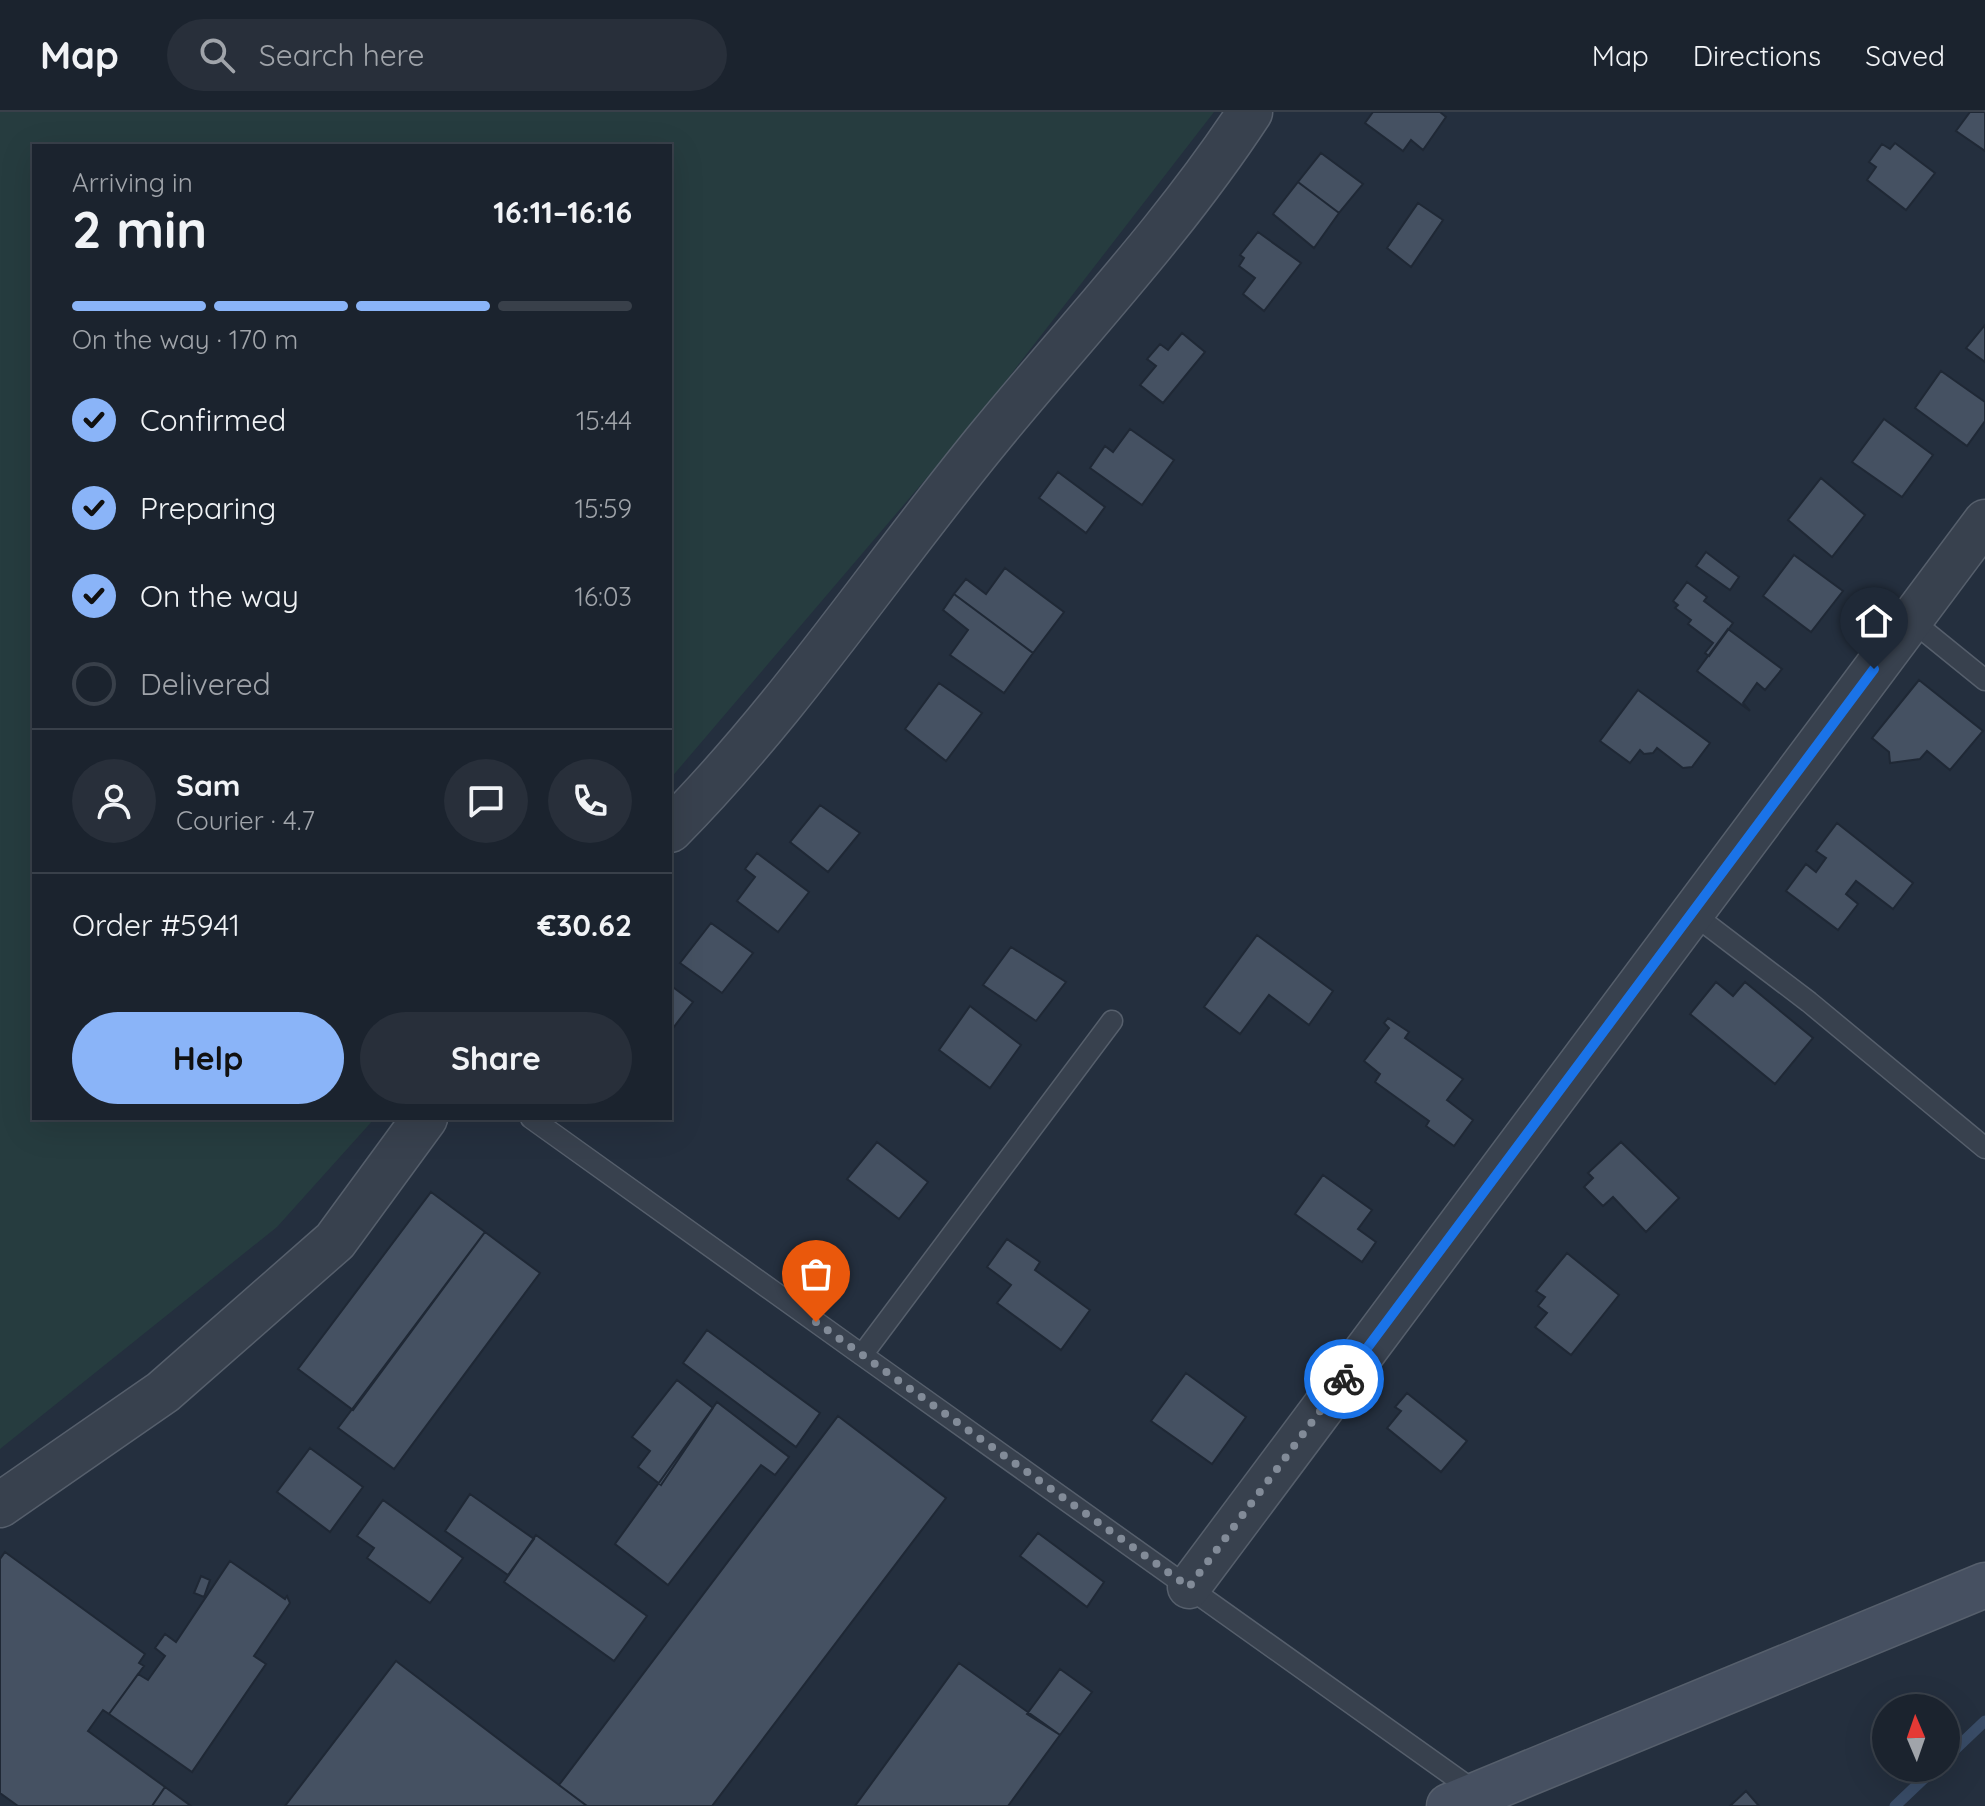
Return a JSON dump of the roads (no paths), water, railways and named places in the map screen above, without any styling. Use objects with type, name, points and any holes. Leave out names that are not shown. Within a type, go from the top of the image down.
[{"type":"main road","points":[[1475,1802],[1985,1585]]},
{"type":"street","points":[[672,828],[761,731],[991,435],[1200,186],[1250,112]]},
{"type":"street","points":[[1189,1587],[1985,521]]},
{"type":"street","points":[[0,1505],[163,1392],[335,1241],[424,1120]]},
{"type":"lane","points":[[1911,620],[1985,680]]},
{"type":"lane","points":[[1692,913],[1809,1002],[1985,1148]]},
{"type":"lane","points":[[862,1355],[1112,1021]]},
{"type":"lane","points":[[534,1120],[1189,1587],[1475,1802]]},
{"type":"waterway","points":[[1960,1745],[1985,1721]]},
{"type":"waterway","points":[[1895,1806],[1920,1782]]}]
